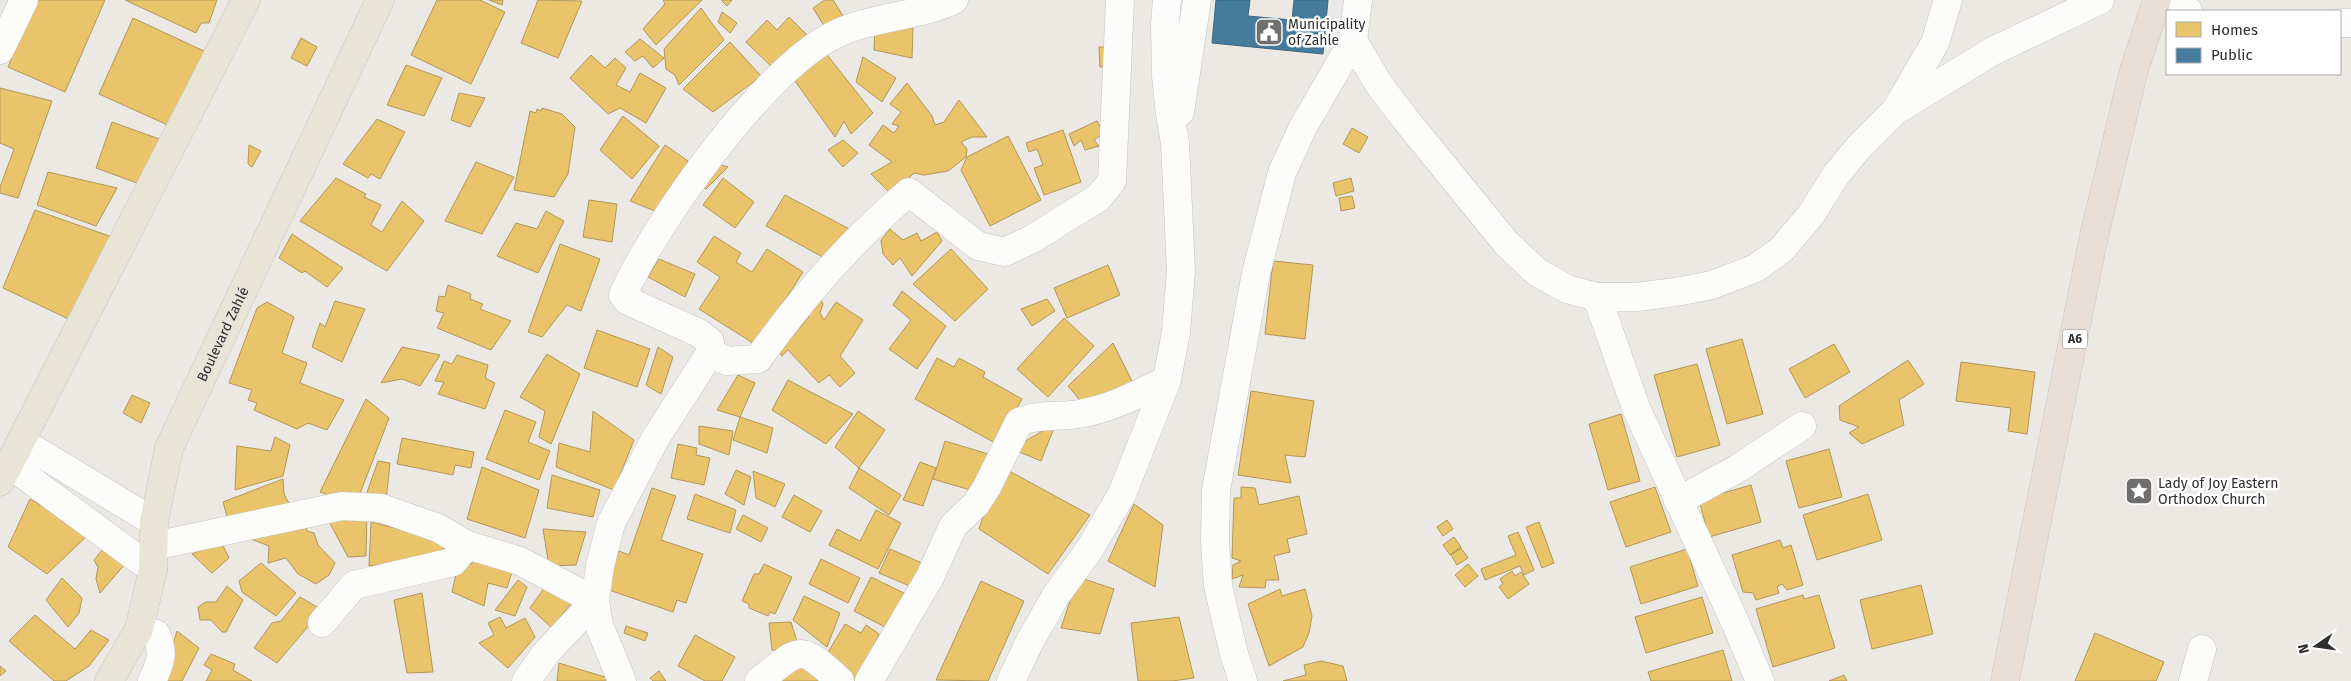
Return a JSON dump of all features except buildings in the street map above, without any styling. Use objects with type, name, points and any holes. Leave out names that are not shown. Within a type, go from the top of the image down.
[{"type":"highway","name":"A6","points":[[2005,681],[2094,236],[2134,70],[2157,0]]},
{"type":"main road","points":[[7,465],[246,0]]},
{"type":"main road","name":"Boulevard Zahlé","points":[[109,681],[139,629],[169,448],[380,0]]},
{"type":"street","points":[[0,50],[24,0]]},
{"type":"street","points":[[622,681],[599,626],[595,601],[600,566],[611,523],[655,439],[710,353],[710,342],[700,333],[638,306],[628,301],[622,295],[641,258],[690,185],[739,121],[769,88],[815,46],[844,30],[863,23],[954,0]]},
{"type":"street","points":[[710,353],[727,361],[758,359],[787,317],[849,246],[909,192],[978,246],[1005,252],[1032,239],[1098,198],[1112,181],[1120,0]]},
{"type":"street","points":[[1011,681],[1030,641],[1057,594],[1089,550],[1122,494],[1167,380],[1176,332],[1181,271],[1175,143],[1166,76],[1164,24],[1166,0]]},
{"type":"street","points":[[1175,143],[1197,0]]},
{"type":"street","points":[[1243,681],[1234,654],[1218,586],[1215,541],[1216,490],[1256,273],[1282,173],[1303,127],[1353,41],[1358,0]]},
{"type":"street","points":[[1895,111],[1935,43],[1948,0]]},
{"type":"street","points":[[1353,41],[1380,86],[1406,120],[1507,244],[1537,272],[1567,289],[1597,297],[1637,297],[1712,285],[1756,268],[1781,250],[1810,216],[1836,175],[1858,148],[1895,111],[1991,52],[2100,0]]},
{"type":"street","points":[[2162,0],[2186,10]]},
{"type":"street","points":[[1597,297],[1636,408],[1735,622],[1760,681]]},
{"type":"street","points":[[869,681],[930,577],[953,526],[980,499],[1019,422],[1027,418],[1067,416],[1109,406],[1167,380]]},
{"type":"street","points":[[1678,501],[1737,468],[1802,426]]},
{"type":"street","points":[[7,465],[154,546],[342,506],[381,508],[438,528],[466,545],[520,560],[595,601]]},
{"type":"street","points":[[7,465],[154,546]]},
{"type":"street","points":[[322,623],[354,585],[452,562],[466,545]]},
{"type":"street","points":[[526,681],[546,653],[595,601]]},
{"type":"street","points":[[139,629],[156,634],[162,647],[160,664],[152,681]]},
{"type":"street","points":[[2193,681],[2202,649]]},
{"type":"street","points":[[760,681],[789,657],[803,653],[812,656],[840,681]]},
{"type":"place","name":"Municipality of Zahle","points":[[1269,32]]},
{"type":"place","name":"Lady of Joy Eastern Orthodox Church","points":[[2139,491]]}]
